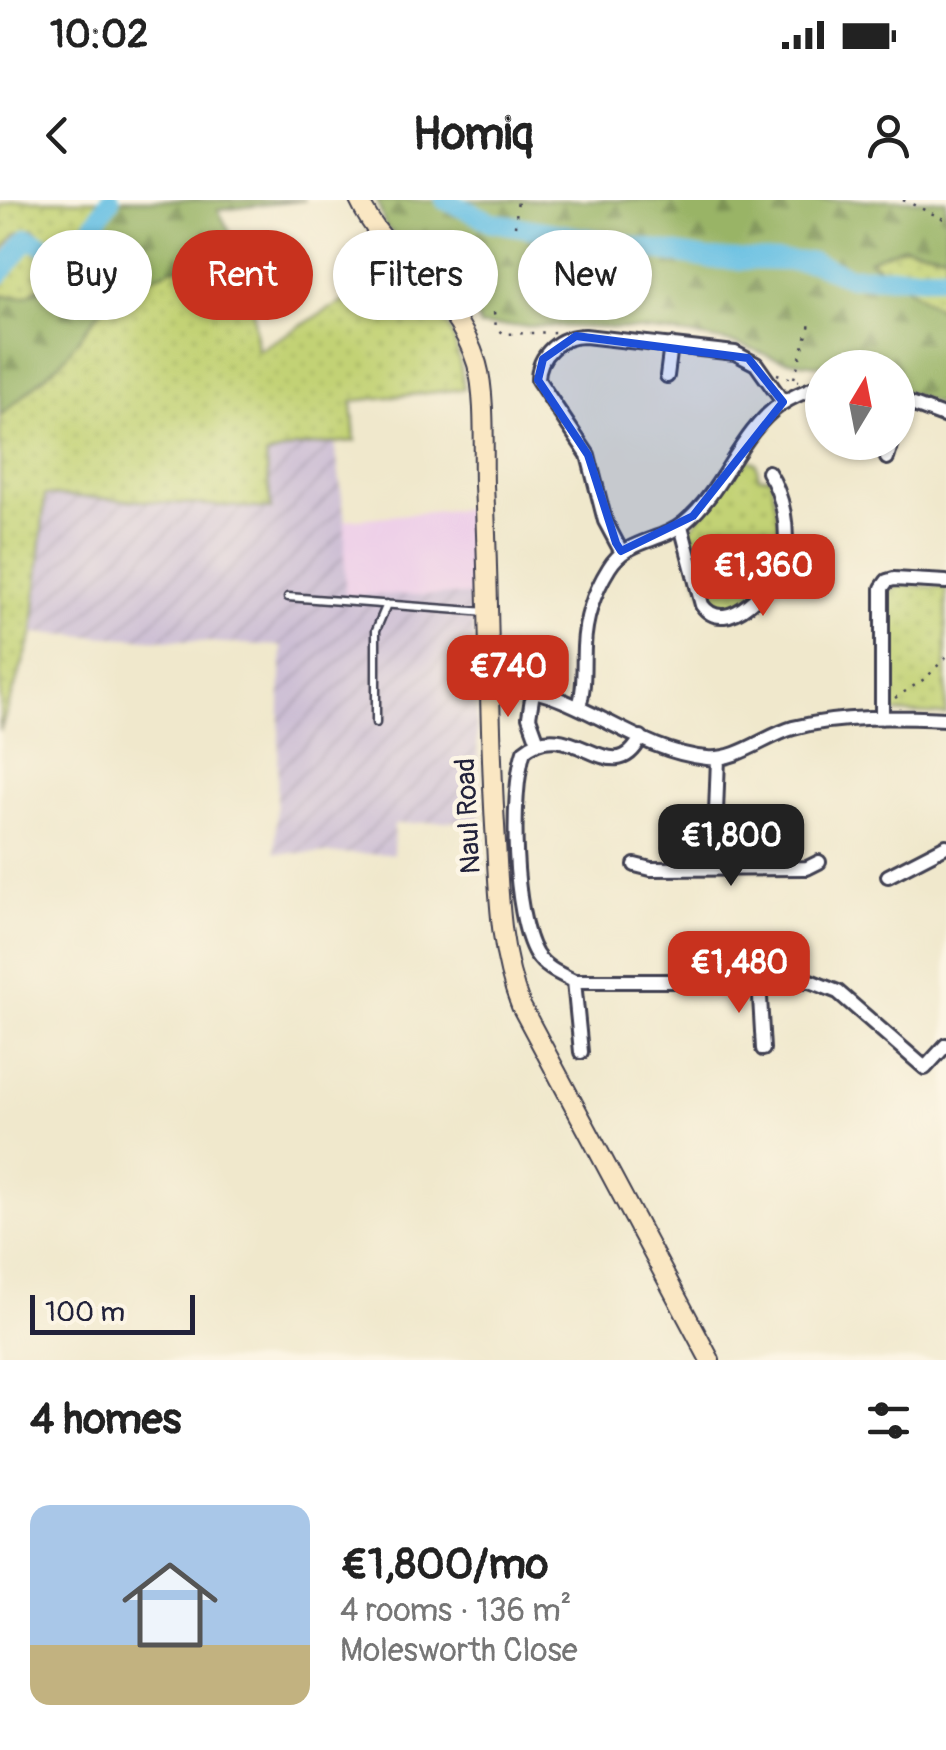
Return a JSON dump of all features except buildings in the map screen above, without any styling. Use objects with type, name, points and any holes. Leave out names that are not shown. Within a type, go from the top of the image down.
[{"type":"main road","name":"Naul Road","points":[[359,200],[378,233],[449,308],[466,336],[478,369],[496,849],[503,948],[510,977],[521,1006],[710,1360]]},
{"type":"street","points":[[622,551],[605,521],[588,455],[538,380],[542,359],[560,342],[576,336],[736,353],[762,369],[784,402]]},
{"type":"street","points":[[667,376],[671,345]]},
{"type":"street","points":[[579,708],[590,609],[608,568],[622,551],[681,526],[718,488],[749,437],[784,402],[805,393]]},
{"type":"street","points":[[915,406],[946,417]]},
{"type":"street","points":[[681,526],[702,606],[707,612],[724,617],[750,603],[770,585],[784,548],[785,528],[777,486],[768,472]]},
{"type":"street","points":[[882,713],[882,588],[887,580],[894,579],[946,582]]},
{"type":"street","points":[[490,686],[533,692],[641,737],[698,756],[718,758],[793,728],[824,722],[882,713],[946,718]]},
{"type":"street","points":[[533,692],[529,717],[538,742]]},
{"type":"street","points":[[641,737],[632,754],[620,760],[603,758],[566,741],[546,739],[524,751],[515,796],[519,880],[525,920],[538,957],[574,981],[810,981],[838,992],[925,1068],[946,1045]]},
{"type":"street","points":[[714,867],[718,758]]},
{"type":"street","points":[[888,876],[946,846]]},
{"type":"street","points":[[635,865],[652,869],[808,868],[819,862]]},
{"type":"street","points":[[759,980],[762,1049]]},
{"type":"street","points":[[574,981],[581,1052]]},
{"type":"lane","points":[[288,597],[488,612]]},
{"type":"lane","points":[[376,723],[376,630],[387,604]]},
{"type":"path","points":[[515,226],[518,200]]},
{"type":"path","points":[[903,200],[946,220]]},
{"type":"path","points":[[495,320],[504,334],[554,331],[560,342]]},
{"type":"path","points":[[794,379],[810,324]]},
{"type":"path","points":[[762,369],[805,382]]},
{"type":"path","points":[[688,543],[784,548]]},
{"type":"path","points":[[882,713],[946,657]]},
{"type":"highlighted area","points":[[576,336],[748,358],[783,402],[693,516],[621,551],[588,455],[538,380],[543,359]]},
{"type":"shaded area","points":[[335,442],[345,520],[345,595],[472,595],[480,820],[394,824],[393,854],[275,853],[282,646],[33,633],[45,495],[270,509],[266,455]]},
{"type":"shaded area","points":[[471,508],[472,595],[345,595],[345,520]]},
{"type":"green space","points":[[16,200],[105,200],[82,230],[34,228],[17,233],[0,254],[0,205]]},
{"type":"green space","points":[[117,200],[305,200],[218,210],[229,230],[172,230],[172,268],[152,277],[152,230],[96,230]]},
{"type":"green space","points":[[377,200],[946,200],[946,254],[904,246],[869,260],[946,314],[946,408],[915,396],[915,350],[805,350],[805,364],[708,338],[643,330],[480,326],[478,320],[498,320],[498,230],[389,230]]},
{"type":"green space","points":[[904,246],[946,254],[946,314],[868,260]]},
{"type":"green space","points":[[25,248],[30,249],[30,294],[0,296],[0,281]]},
{"type":"green space","points":[[172,268],[172,320],[254,320],[257,351],[333,307],[333,320],[445,320],[455,343],[464,389],[352,401],[355,441],[295,447],[266,456],[271,509],[45,495],[33,633],[0,731],[0,416],[61,362],[93,320],[152,320],[152,277]]},
{"type":"green space","points":[[30,294],[30,320],[93,320],[61,362],[0,416],[0,296]]},
{"type":"green space","points":[[743,456],[756,463],[759,477],[770,477],[779,539],[771,571],[761,585],[724,611],[714,607],[702,589],[689,530]]},
{"type":"green space","points":[[901,585],[946,588],[946,715],[889,712],[886,708],[887,591]]},
{"type":"waterway","points":[[0,274],[28,238],[71,259],[110,200]]},
{"type":"waterway","points":[[445,200],[492,222],[708,259],[813,262],[850,277],[946,276]]}]
